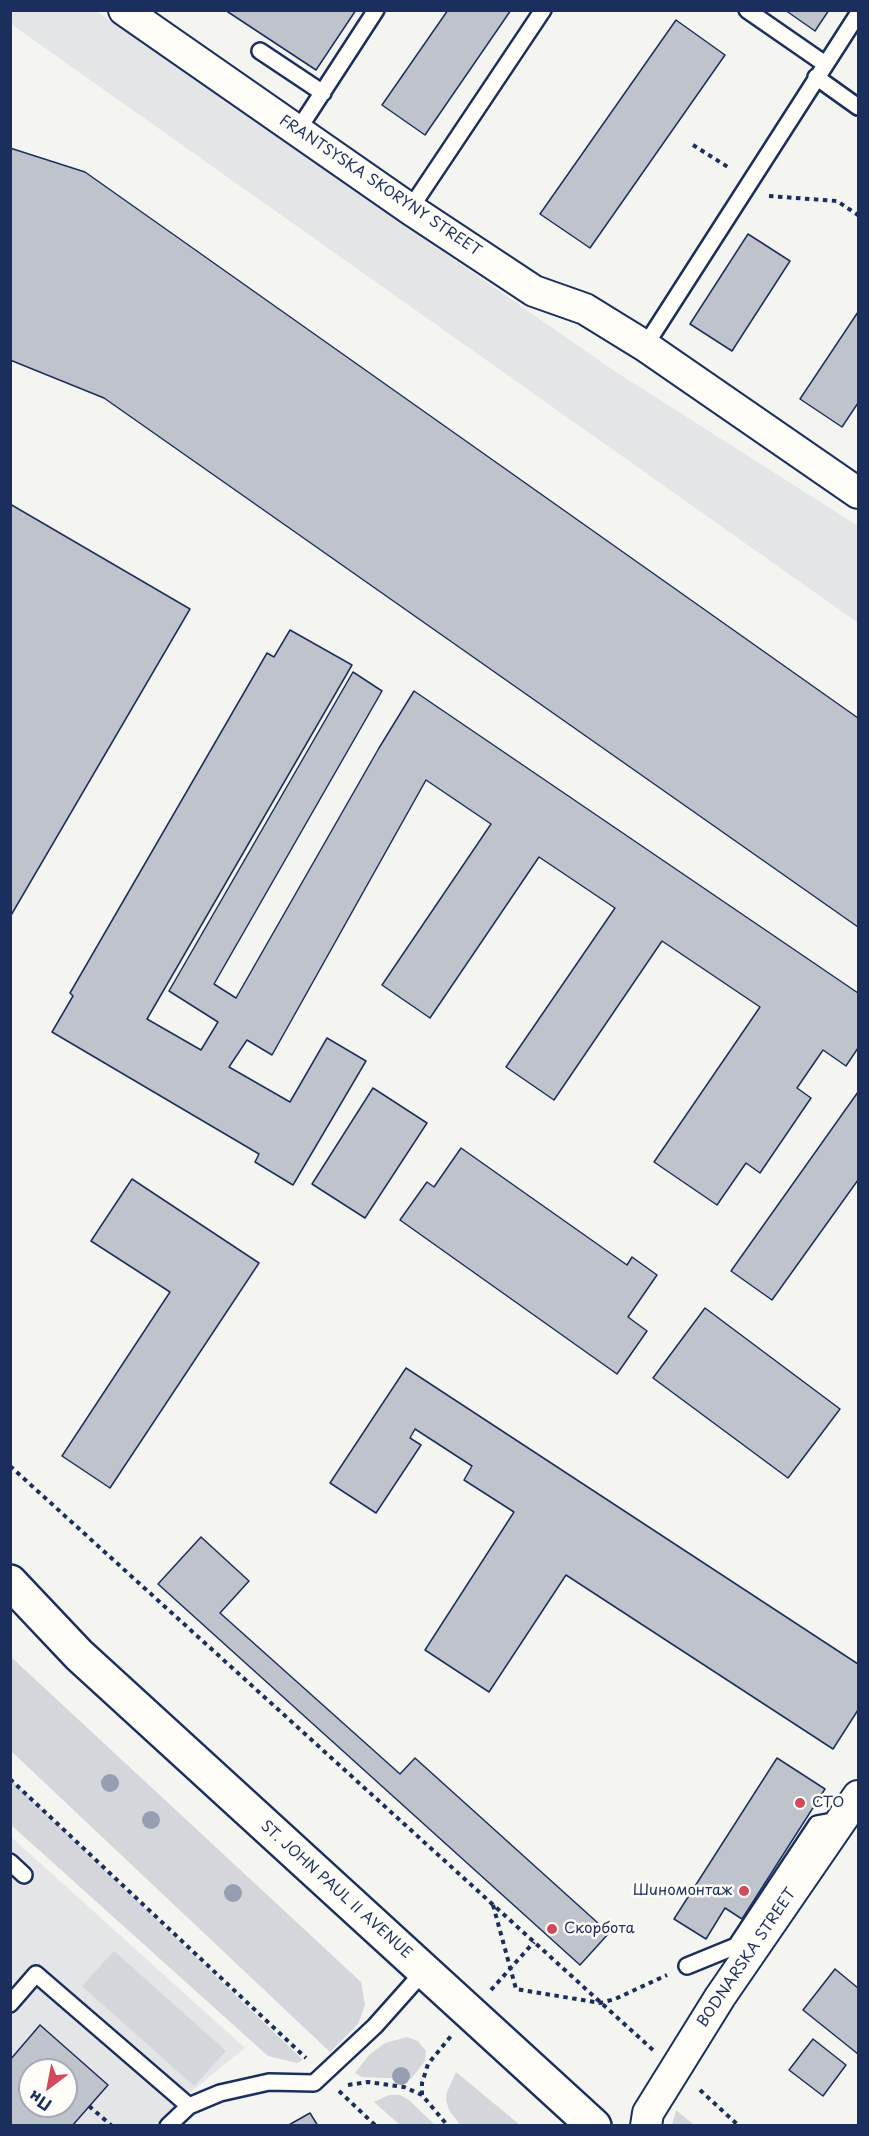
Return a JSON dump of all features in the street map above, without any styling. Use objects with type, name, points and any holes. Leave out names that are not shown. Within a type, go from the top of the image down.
[{"type":"main road","name":"ST. JOHN PAUL II AVENUE","points":[[10,1582],[79,1655],[594,2126]]},
{"type":"main road","name":"ST. JOHN PAUL II AVENUE","points":[[10,1602],[79,1655]]},
{"type":"street","name":"FRANTSYSKA SKORYNY STREET","points":[[141,15],[410,209],[534,291],[585,309],[645,346],[858,493]]},
{"type":"street","name":"BODNARSKA STREET","points":[[646,2126],[648,2113],[679,2078],[720,1996],[850,1808]]},
{"type":"lane","points":[[298,130],[376,10]]},
{"type":"lane","points":[[410,209],[543,10]]},
{"type":"lane","points":[[747,10],[825,64]]},
{"type":"lane","points":[[645,346],[858,14]]},
{"type":"lane","points":[[260,51],[323,93]]},
{"type":"lane","points":[[816,78],[858,107]]},
{"type":"lane","points":[[687,1966],[736,1947],[818,1824],[850,1808]]},
{"type":"lane","points":[[10,1862],[24,1875]]},
{"type":"lane","points":[[168,2126],[189,2106],[220,2093],[269,2082],[314,2083],[375,2026],[424,1971]]},
{"type":"lane","points":[[10,2004],[36,1974],[189,2106]]},
{"type":"path","points":[[693,145],[746,188],[837,201],[858,215]]},
{"type":"path","points":[[10,1466],[493,1905],[679,2078],[739,2126]]},
{"type":"path","points":[[10,1779],[306,2058]]},
{"type":"path","points":[[493,1905],[516,1989],[600,2003],[687,1966]]},
{"type":"path","points":[[376,2126],[335,2087],[368,2082],[404,2087],[422,2095],[448,2126]]},
{"type":"path","points":[[89,2106],[112,2126]]},
{"type":"shaded area","points":[[11,10],[96,11],[616,372],[858,526],[858,623],[11,24]]},
{"type":"shaded area","points":[[11,1657],[361,1982],[365,2005],[358,2024],[330,2052],[11,1751]]},
{"type":"shaded area","points":[[11,1780],[303,2060],[297,2063],[268,2056],[11,1825]]},
{"type":"shaded area","points":[[10,1836],[245,2048],[176,2104],[156,2125],[11,2125]]},
{"type":"shaded area","points":[[114,1951],[226,2051],[194,2086],[82,1986]]},
{"type":"shaded area","points":[[407,2037],[418,2041],[426,2051],[425,2061],[411,2079],[362,2077],[355,2073],[369,2055],[385,2043]]},
{"type":"shaded area","points":[[456,2072],[520,2125],[460,2125],[449,2110],[446,2100]]},
{"type":"shaded area","points":[[389,2095],[400,2095],[409,2100],[435,2125],[400,2125],[374,2102]]},
{"type":"shaded area","points":[[676,2110],[694,2125],[672,2125]]},
{"type":"building","points":[[225,10],[356,10],[316,70]]},
{"type":"building","points":[[448,10],[511,10],[425,135],[382,105]]},
{"type":"building","points":[[785,10],[829,10],[815,31]]},
{"type":"building","points":[[676,20],[725,55],[590,248],[540,214]]},
{"type":"building","points":[[10,148],[85,172],[858,718],[858,927],[104,398],[10,360]]},
{"type":"building","points":[[748,234],[790,261],[732,351],[690,324]]},
{"type":"building","points":[[858,312],[858,403],[842,427],[800,399]]},
{"type":"building","points":[[10,504],[190,609],[10,917]]},
{"type":"building","points":[[290,630],[352,665],[147,1019],[201,1050],[218,1022],[169,991],[353,672],[382,691],[214,984],[236,998],[414,691],[858,993],[858,1048],[846,1066],[823,1050],[797,1088],[811,1098],[760,1173],[746,1163],[717,1205],[654,1162],[760,1007],[662,941],[554,1100],[506,1067],[615,908],[539,857],[430,1018],[382,985],[491,824],[426,780],[272,1055],[247,1040],[229,1067],[290,1102],[327,1038],[366,1061],[293,1185],[255,1162],[259,1154],[52,1032],[73,996],[70,993],[267,653],[274,657]]},
{"type":"building","points":[[373,1088],[427,1123],[365,1218],[312,1184]]},
{"type":"building","points":[[858,1092],[858,1180],[772,1300],[731,1271]]},
{"type":"building","points":[[461,1148],[627,1265],[632,1257],[657,1275],[628,1317],[647,1331],[617,1374],[400,1220],[427,1182],[434,1187]]},
{"type":"building","points":[[132,1179],[259,1263],[110,1488],[62,1456],[170,1292],[91,1241]]},
{"type":"building","points":[[705,1308],[840,1409],[788,1478],[653,1378]]},
{"type":"building","points":[[406,1368],[858,1664],[858,1710],[833,1749],[566,1575],[489,1692],[425,1650],[514,1512],[464,1480],[472,1466],[415,1429],[410,1438],[421,1445],[376,1513],[330,1483]]},
{"type":"building","points":[[201,1537],[249,1581],[220,1613],[400,1774],[415,1758],[609,1933],[580,1965],[158,1584]]},
{"type":"building","points":[[777,1758],[825,1789],[742,1919],[725,1908],[706,1939],[674,1919]]},
{"type":"building","points":[[835,1969],[858,1988],[858,2054],[803,2010]]},
{"type":"building","points":[[40,2025],[77,2058],[18,2058],[18,2118],[78,2118],[78,2059],[108,2085],[72,2126],[10,2126],[10,2060]]},
{"type":"building","points":[[813,2039],[846,2065],[823,2096],[789,2070]]},
{"type":"building","points":[[310,2113],[318,2126],[287,2126]]},
{"type":"place","name":"СТО","points":[[800,1803]]},
{"type":"place","name":"Шиномонтаж","points":[[744,1891]]},
{"type":"place","name":"Скорбота","points":[[552,1929]]}]
